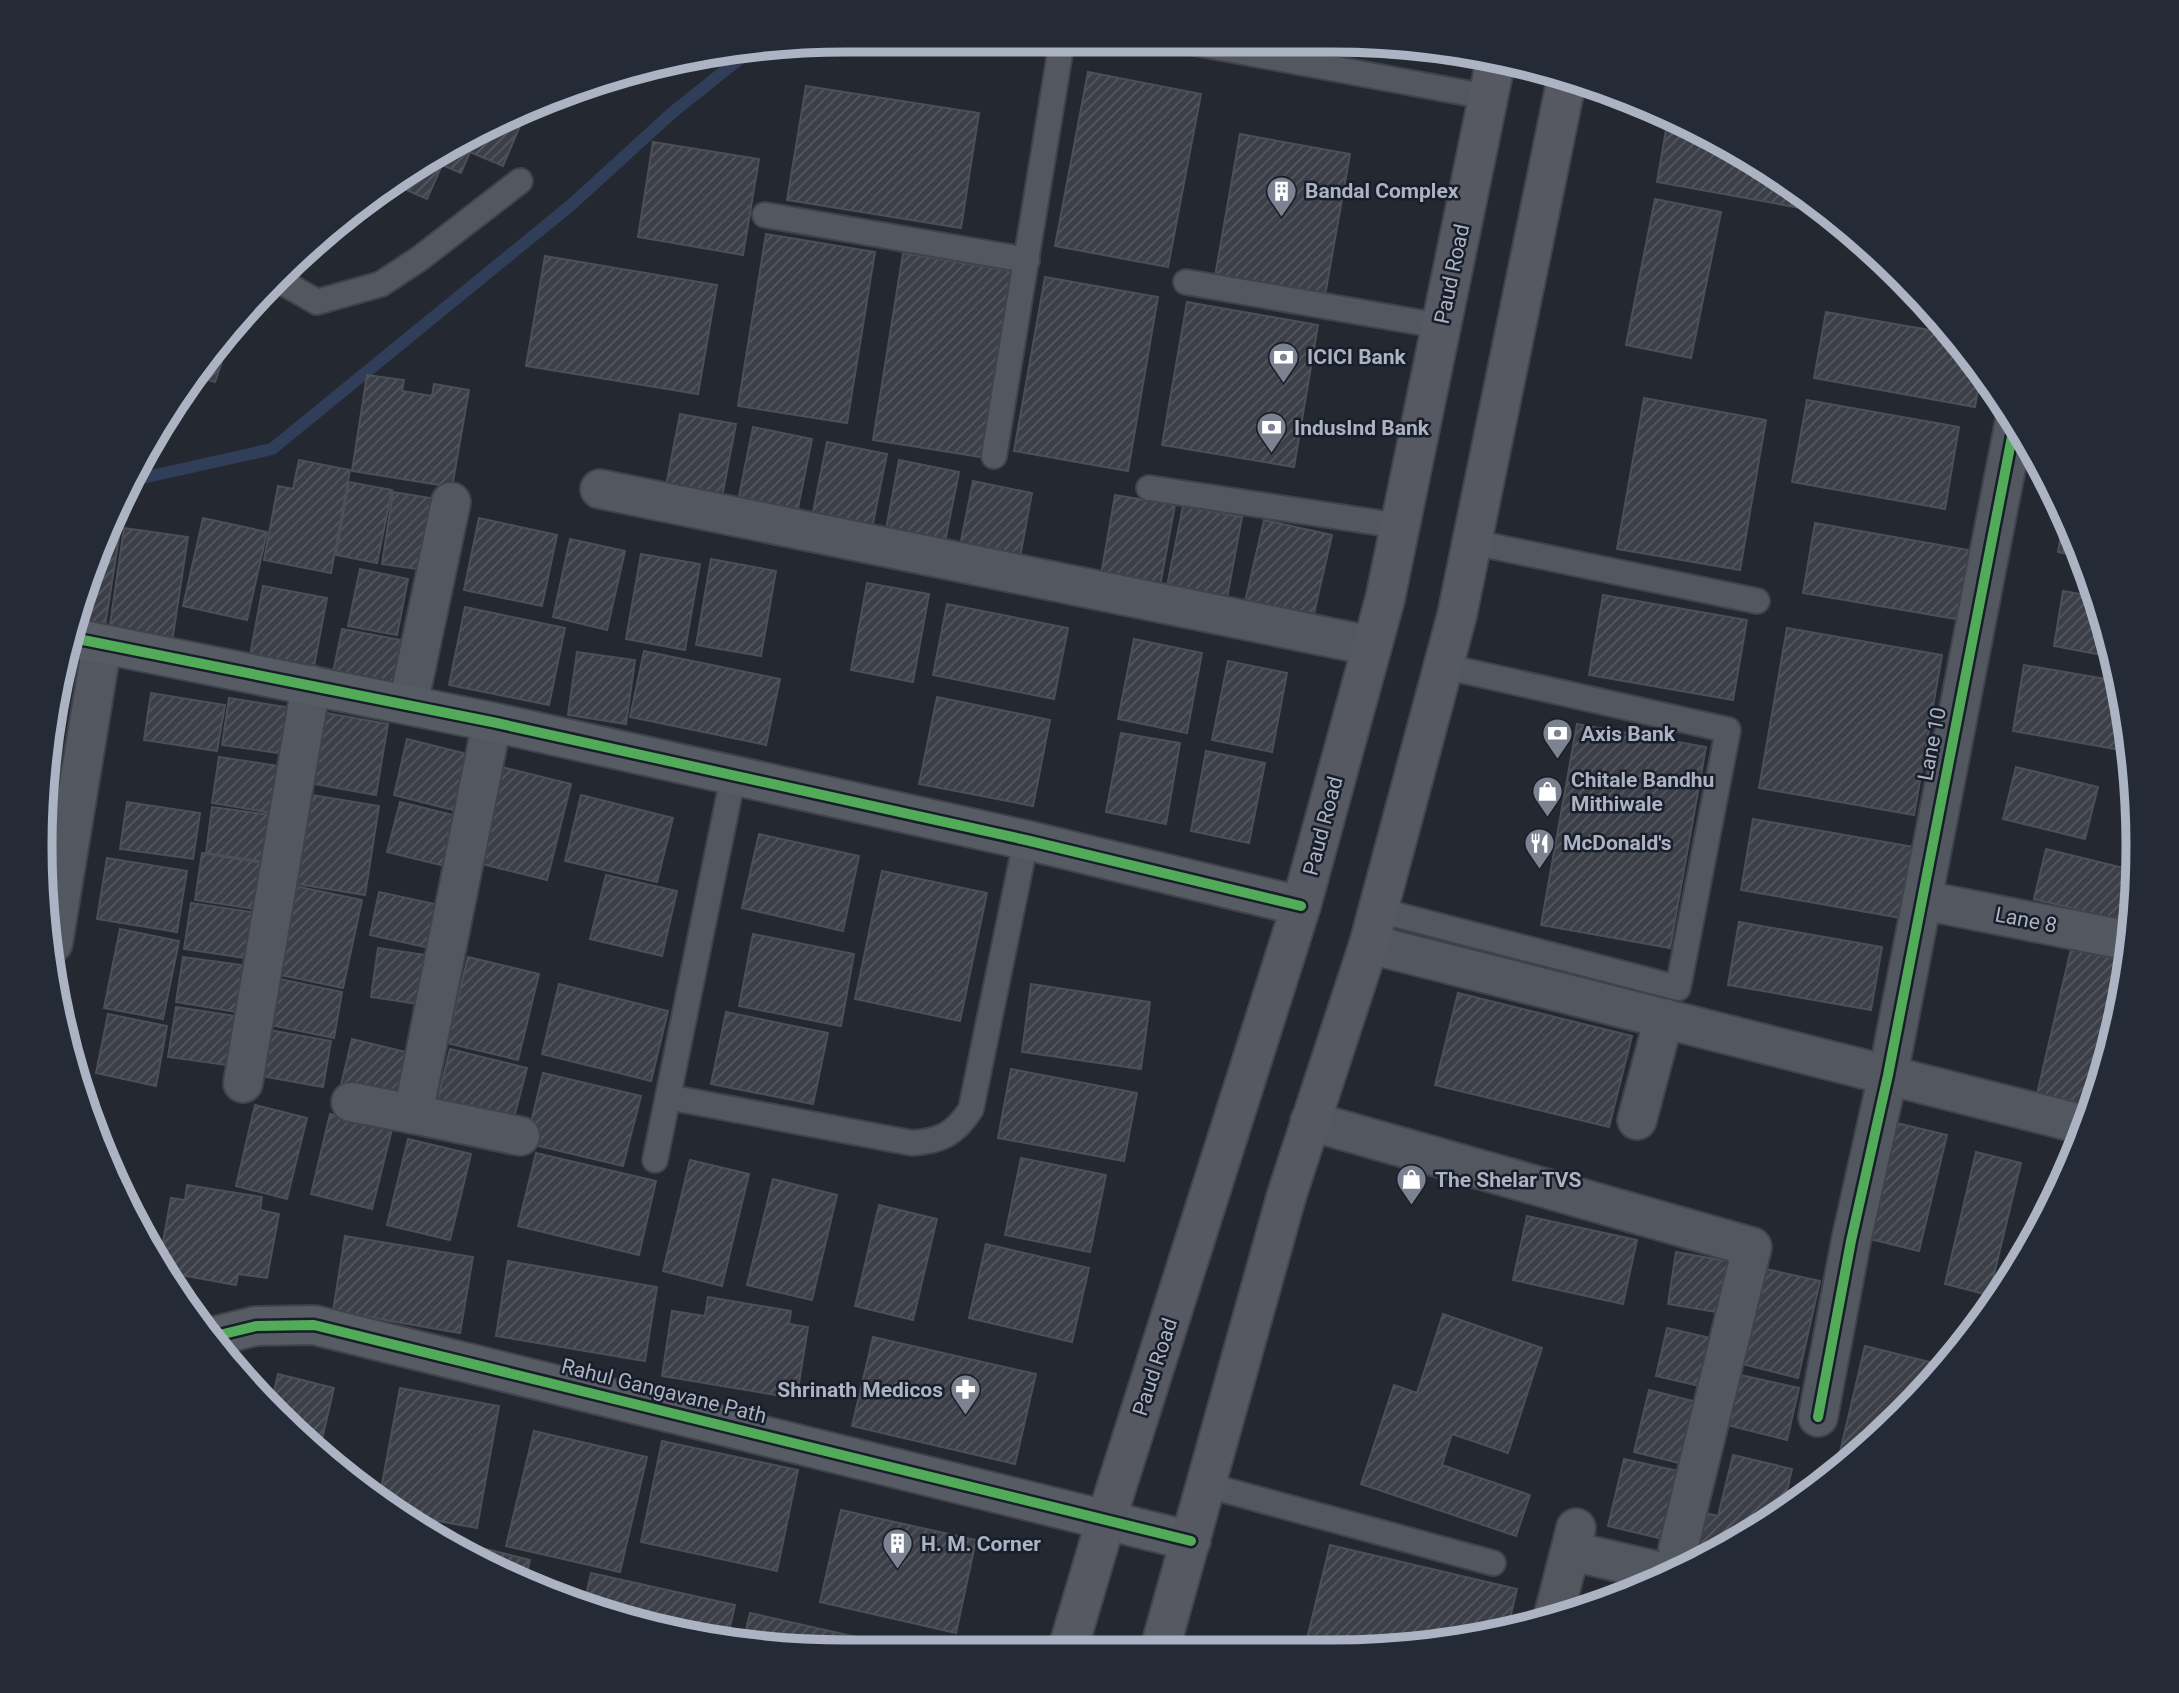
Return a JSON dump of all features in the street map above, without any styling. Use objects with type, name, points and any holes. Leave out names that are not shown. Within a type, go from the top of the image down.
[{"type":"main road","name":"Paud Road","points":[[1071,1640],[1106,1520],[1301,906],[1385,598],[1492,80]]},
{"type":"main road","points":[[1162,1640],[1287,1194],[1373,927],[1457,615],[1565,88]]},
{"type":"street","name":"Lane 10","points":[[1818,1417],[1888,1075],[2012,437]]},
{"type":"street","points":[[600,489],[1372,646]]},
{"type":"street","points":[[408,705],[451,502]]},
{"type":"street","points":[[56,917],[85,640],[492,722],[1026,840],[1301,906]]},
{"type":"street","points":[[243,1083],[311,685]]},
{"type":"street","points":[[413,1114],[492,722]]},
{"type":"street","name":"Lane 8","points":[[1922,900],[2121,939]]},
{"type":"street","points":[[1373,927],[1664,1018],[2076,1123]]},
{"type":"street","points":[[1637,1120],[1664,1018]]},
{"type":"street","points":[[351,1102],[520,1136]]},
{"type":"street","points":[[1310,1121],[1752,1247],[1674,1562],[1574,1539],[1556,1608]]},
{"type":"street","name":"Rahul Gangavane Path","points":[[221,1335],[256,1326],[314,1325],[1191,1541]]},
{"type":"lane","points":[[994,456],[1060,52]]},
{"type":"lane","points":[[1271,52],[1492,80]]},
{"type":"lane","points":[[286,284],[317,302],[381,284],[419,259],[520,181]]},
{"type":"lane","points":[[765,215],[1027,260]]},
{"type":"lane","points":[[1186,282],[1441,327]]},
{"type":"lane","points":[[1149,488],[1400,526]]},
{"type":"lane","points":[[1472,542],[1757,601]]},
{"type":"lane","points":[[1373,927],[1678,988],[1728,730],[1443,666]]},
{"type":"lane","points":[[655,1160],[733,776]]},
{"type":"lane","points":[[668,1097],[912,1143],[930,1142],[961,1125],[971,1109],[1026,840]]},
{"type":"lane","points":[[1206,1485],[1493,1563]]},
{"type":"building","points":[[1088,72],[1201,94],[1168,267],[1055,246]]},
{"type":"building","points":[[806,86],[979,113],[961,228],[787,200]]},
{"type":"building","points":[[521,122],[503,166],[470,152],[461,173],[442,165],[427,199],[402,188],[449,159]]},
{"type":"building","points":[[1667,126],[1730,159],[1805,209],[1657,182]]},
{"type":"building","name":"Bandal Complex","points":[[1240,134],[1350,154],[1324,301],[1214,282]]},
{"type":"building","points":[[653,142],[759,159],[743,255],[638,237]]},
{"type":"building","points":[[1655,199],[1721,212],[1691,358],[1626,345]]},
{"type":"building","points":[[766,234],[875,252],[847,423],[738,406]]},
{"type":"building","points":[[903,253],[1011,271],[981,457],[873,440]]},
{"type":"building","points":[[545,256],[717,285],[698,394],[526,366]]},
{"type":"building","points":[[1045,277],[1158,297],[1128,471],[1014,451]]},
{"type":"building","points":[[1187,302],[1318,325],[1294,467],[1162,445]]},
{"type":"building","points":[[1826,312],[1936,331],[1979,386],[1975,407],[1814,378]]},
{"type":"building","points":[[225,354],[215,382],[205,379]]},
{"type":"building","points":[[367,375],[404,380],[402,391],[432,396],[434,384],[469,390],[452,487],[352,471]]},
{"type":"building","points":[[1644,398],[1766,420],[1740,570],[1617,549]]},
{"type":"building","points":[[1807,400],[1959,427],[1945,509],[1792,482]]},
{"type":"building","points":[[680,414],[736,424],[721,502],[665,491]]},
{"type":"building","points":[[753,427],[812,439],[796,518],[737,506]]},
{"type":"building","points":[[827,442],[887,454],[871,533],[811,522]]},
{"type":"building","points":[[299,460],[350,470],[331,573],[264,560],[278,486],[293,489]]},
{"type":"building","points":[[899,460],[959,472],[943,552],[884,540]]},
{"type":"building","points":[[973,481],[1032,493],[1017,573],[957,561]]},
{"type":"building","points":[[349,482],[392,490],[377,563],[336,555]]},
{"type":"building","points":[[393,492],[443,500],[431,571],[382,564]]},
{"type":"building","points":[[1115,495],[1175,505],[1160,586],[1101,575]]},
{"type":"building","points":[[1183,506],[1242,517],[1227,598],[1167,586]]},
{"type":"building","points":[[203,518],[267,532],[247,620],[183,606]]},
{"type":"building","points":[[479,518],[557,535],[542,606],[464,590]]},
{"type":"building","points":[[1264,520],[1332,535],[1312,622],[1244,606]]},
{"type":"building","points":[[1815,523],[1974,551],[1962,620],[1803,593]]},
{"type":"building","points":[[124,528],[188,537],[172,642],[109,632]]},
{"type":"building","points":[[118,531],[120,531],[105,626],[85,623]]},
{"type":"building","points":[[2061,532],[2070,555],[2058,552]]},
{"type":"building","points":[[570,539],[625,551],[607,630],[553,617]]},
{"type":"building","points":[[641,554],[700,564],[685,650],[626,639]]},
{"type":"building","points":[[711,559],[776,571],[761,656],[696,645]]},
{"type":"building","points":[[360,569],[408,579],[397,635],[348,626]]},
{"type":"building","points":[[867,583],[929,594],[913,682],[851,670]]},
{"type":"building","points":[[263,586],[327,598],[311,682],[247,671]]},
{"type":"building","points":[[2063,591],[2085,595],[2102,655],[2054,646]]},
{"type":"building","points":[[1603,595],[1747,620],[1733,700],[1589,675]]},
{"type":"building","points":[[947,604],[1068,628],[1054,699],[933,675]]},
{"type":"building","points":[[465,607],[565,628],[549,705],[449,685]]},
{"type":"building","points":[[1787,628],[1942,655],[1914,815],[1759,788]]},
{"type":"building","points":[[342,629],[401,640],[391,694],[331,682]]},
{"type":"building","points":[[1134,639],[1202,653],[1187,733],[1118,719]]},
{"type":"building","points":[[644,651],[780,679],[766,745],[630,717]]},
{"type":"building","points":[[577,652],[635,660],[626,724],[568,715]]},
{"type":"building","points":[[1228,661],[1287,673],[1272,752],[1212,740]]},
{"type":"building","points":[[2024,665],[2108,679],[2121,750],[2013,731]]},
{"type":"building","points":[[151,693],[225,705],[217,751],[144,740]]},
{"type":"building","points":[[937,697],[1050,720],[1033,806],[919,784]]},
{"type":"building","points":[[229,698],[292,708],[285,754],[222,745]]},
{"type":"building","points":[[315,711],[388,724],[376,795],[303,782]]},
{"type":"building","points":[[1577,724],[1706,747],[1670,948],[1541,925]]},
{"type":"building","points":[[1121,733],[1180,743],[1166,824],[1106,812]]},
{"type":"building","points":[[407,739],[475,756],[461,812],[394,795]]},
{"type":"building","points":[[1206,751],[1265,763],[1249,843],[1191,831]]},
{"type":"building","points":[[219,757],[292,768],[285,815],[212,803]]},
{"type":"building","points":[[498,766],[571,784],[547,880],[474,862]]},
{"type":"building","points":[[2016,767],[2098,787],[2085,839],[2003,819]]},
{"type":"building","points":[[306,794],[379,806],[365,895],[291,883]]},
{"type":"building","points":[[581,795],[673,818],[657,882],[565,861]]},
{"type":"building","points":[[127,802],[200,813],[193,859],[120,849]]},
{"type":"building","points":[[400,802],[465,818],[453,868],[387,852]]},
{"type":"building","points":[[212,807],[285,817],[279,864],[206,853]]},
{"type":"building","points":[[1753,819],[1914,847],[1901,918],[1741,890]]},
{"type":"building","points":[[759,834],[859,856],[843,931],[742,908]]},
{"type":"building","points":[[2046,849],[2126,868],[2123,921],[2034,899]]},
{"type":"building","points":[[202,853],[275,865],[268,911],[195,900]]},
{"type":"building","points":[[107,858],[187,871],[177,932],[97,919]]},
{"type":"building","points":[[882,871],[987,893],[960,1021],[855,999]]},
{"type":"building","points":[[606,875],[677,891],[662,956],[590,939]]},
{"type":"building","points":[[290,885],[362,900],[343,988],[271,973]]},
{"type":"building","points":[[379,892],[439,905],[430,948],[370,935]]},
{"type":"building","points":[[191,903],[264,914],[257,960],[184,949]]},
{"type":"building","points":[[1739,922],[1882,947],[1871,1010],[1728,985]]},
{"type":"building","points":[[120,929],[179,941],[163,1019],[104,1008]]},
{"type":"building","points":[[753,934],[854,954],[841,1026],[739,1006]]},
{"type":"building","points":[[378,948],[433,956],[425,1005],[371,997]]},
{"type":"building","points":[[2071,949],[2118,960],[2099,1052],[2081,1109],[2036,1098]]},
{"type":"building","points":[[183,957],[256,967],[249,1014],[176,1002]]},
{"type":"building","points":[[468,957],[539,974],[518,1060],[447,1043]]},
{"type":"building","points":[[270,977],[342,992],[334,1038],[261,1023]]},
{"type":"building","points":[[559,984],[668,1011],[651,1081],[542,1054]]},
{"type":"building","points":[[1031,984],[1150,1002],[1141,1069],[1022,1052]]},
{"type":"building","points":[[1458,993],[1632,1036],[1609,1127],[1435,1085]]},
{"type":"building","points":[[176,1007],[249,1018],[241,1067],[168,1057]]},
{"type":"building","points":[[726,1012],[828,1033],[813,1104],[711,1084]]},
{"type":"building","points":[[108,1014],[167,1026],[156,1086],[96,1073]]},
{"type":"building","points":[[258,1028],[331,1041],[323,1087],[250,1074]]},
{"type":"building","points":[[352,1039],[414,1054],[401,1107],[339,1093]]},
{"type":"building","points":[[450,1049],[527,1068],[511,1129],[435,1110]]},
{"type":"building","points":[[1011,1069],[1137,1093],[1124,1161],[998,1138]]},
{"type":"building","points":[[543,1073],[641,1096],[623,1166],[526,1143]]},
{"type":"building","points":[[255,1105],[307,1118],[287,1199],[236,1186]]},
{"type":"building","points":[[330,1114],[392,1129],[372,1209],[311,1194]]},
{"type":"building","points":[[1893,1122],[1947,1135],[1919,1251],[1866,1238]]},
{"type":"building","points":[[408,1139],[471,1154],[450,1240],[387,1225]]},
{"type":"building","points":[[1976,1152],[2021,1163],[1990,1293],[1988,1295],[1945,1284]]},
{"type":"building","points":[[536,1153],[656,1181],[639,1255],[518,1226]]},
{"type":"building","points":[[1021,1158],[1106,1175],[1090,1252],[1005,1235]]},
{"type":"building","points":[[690,1160],[749,1174],[722,1286],[663,1271]]},
{"type":"building","points":[[773,1179],[837,1195],[812,1300],[747,1285]]},
{"type":"building","points":[[187,1185],[262,1197],[260,1210],[279,1214],[267,1278],[238,1274],[236,1285],[178,1274],[176,1267],[173,1266],[162,1249],[171,1198],[185,1200]]},
{"type":"building","points":[[879,1205],[937,1219],[913,1320],[855,1306]]},
{"type":"building","points":[[1527,1216],[1637,1240],[1623,1304],[1513,1280]]},
{"type":"building","points":[[345,1236],[473,1257],[460,1333],[333,1311]]},
{"type":"building","points":[[986,1244],[1089,1268],[1072,1342],[969,1318]]},
{"type":"building","points":[[1676,1252],[1732,1262],[1723,1313],[1668,1304]]},
{"type":"building","points":[[508,1261],[657,1287],[645,1361],[496,1336]]},
{"type":"building","points":[[1757,1267],[1820,1281],[1798,1378],[1734,1362]]},
{"type":"building","points":[[708,1297],[791,1311],[789,1324],[808,1327],[798,1389],[778,1386],[776,1395],[662,1376],[672,1311],[705,1316]]},
{"type":"building","points":[[1443,1314],[1542,1348],[1508,1453],[1452,1434],[1442,1465],[1530,1495],[1516,1536],[1361,1484],[1394,1385],[1417,1393]]},
{"type":"building","points":[[1667,1328],[1715,1339],[1704,1387],[1656,1376]]},
{"type":"building","points":[[873,1337],[1036,1374],[1015,1464],[852,1426]]},
{"type":"building","points":[[1865,1346],[1935,1363],[1894,1408],[1839,1457]]},
{"type":"building","points":[[278,1374],[334,1388],[321,1442],[285,1408],[273,1395]]},
{"type":"building","points":[[1736,1374],[1799,1388],[1787,1440],[1723,1424]]},
{"type":"building","points":[[400,1388],[499,1406],[477,1528],[423,1518],[381,1489]]},
{"type":"building","points":[[1649,1390],[1697,1402],[1683,1464],[1634,1452]]},
{"type":"building","points":[[534,1431],[647,1457],[620,1572],[506,1546]]},
{"type":"building","points":[[662,1441],[798,1470],[777,1571],[641,1542]]},
{"type":"building","points":[[1733,1455],[1792,1469],[1785,1499],[1694,1553],[1688,1552],[1697,1511],[1718,1516]]},
{"type":"building","points":[[1624,1459],[1683,1472],[1667,1540],[1608,1526]]},
{"type":"building","name":"H. M. Corner","points":[[841,1510],[976,1540],[956,1633],[820,1602]]},
{"type":"building","points":[[468,1544],[530,1560],[527,1573]]},
{"type":"building","points":[[1330,1545],[1517,1589],[1510,1620],[1436,1634],[1384,1639],[1307,1640]]},
{"type":"building","points":[[591,1573],[735,1605],[729,1632],[641,1613],[586,1596]]},
{"type":"building","points":[[1619,1573],[1640,1578],[1636,1580],[1615,1588]]},
{"type":"building","points":[[750,1613],[870,1640],[795,1639],[745,1634]]},
{"type":"waterway","points":[[143,478],[272,449],[571,205],[673,112],[738,60]]},
{"type":"cycle path","points":[[1818,1417],[1851,1241],[1888,1075],[2012,437]]},
{"type":"cycle path","points":[[80,639],[492,722],[1026,840],[1301,906]]},
{"type":"cycle path","points":[[221,1335],[256,1326],[314,1325],[1191,1541]]},
{"type":"place","name":"Bandal Complex","points":[[1282,218]]},
{"type":"place","name":"ICICI Bank","points":[[1284,384]]},
{"type":"place","name":"IndusInd Bank","points":[[1271,455]]},
{"type":"place","name":"Axis Bank","points":[[1558,761]]},
{"type":"place","name":"Chitale Bandhu Mithiwale","points":[[1548,819]]},
{"type":"place","name":"McDonald's","points":[[1540,870]]},
{"type":"place","name":"The Shelar TVS","points":[[1412,1207]]},
{"type":"place","name":"Shrinath Medicos","points":[[966,1417]]},
{"type":"place","name":"H. M. Corner","points":[[898,1571]]}]
